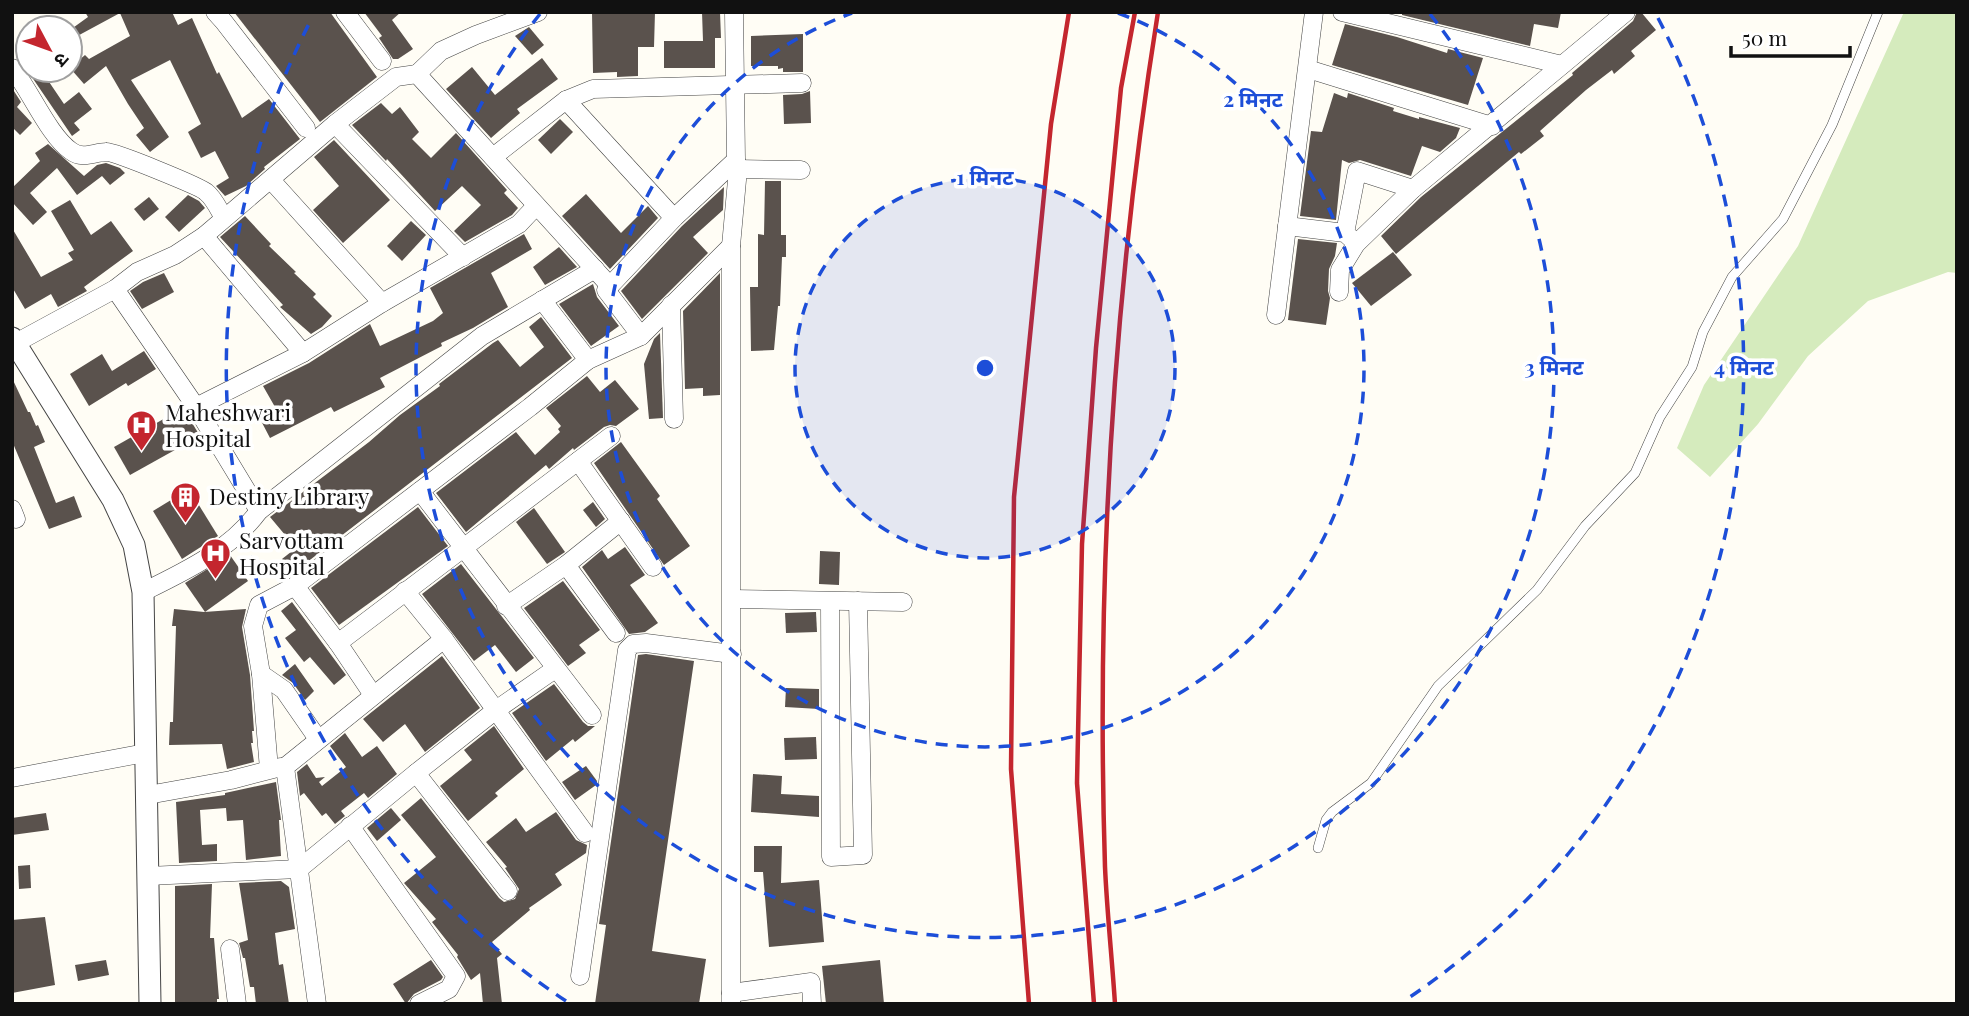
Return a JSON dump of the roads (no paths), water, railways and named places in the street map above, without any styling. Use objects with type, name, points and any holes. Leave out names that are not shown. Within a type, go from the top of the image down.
[{"type":"street","points":[[215,12],[306,128]]},
{"type":"street","points":[[345,12],[382,61]]},
{"type":"street","points":[[150,1004],[143,592],[134,545],[113,500],[13,342],[115,289],[137,272],[175,255],[204,236],[335,124],[396,77],[417,74],[441,51],[538,12]]},
{"type":"street","points":[[734,12],[733,85],[737,165],[731,246],[732,998],[811,982],[812,1004]]},
{"type":"street","points":[[1276,315],[1314,12]]},
{"type":"street","points":[[1342,12],[1562,65]]},
{"type":"street","points":[[1287,226],[1351,238],[1492,126],[1626,12]]},
{"type":"street","points":[[12,68],[48,124],[71,151],[81,156],[108,151],[197,185],[208,193],[224,218]]},
{"type":"street","points":[[1308,69],[1492,126]]},
{"type":"street","points":[[417,74],[610,286]]},
{"type":"street","points":[[492,157],[566,100],[593,89],[803,83]]},
{"type":"street","points":[[566,100],[674,218]]},
{"type":"street","points":[[335,124],[463,257]]},
{"type":"street","points":[[641,336],[606,290],[674,218],[737,165],[801,170]]},
{"type":"street","points":[[1339,292],[1340,270],[1351,238],[1357,171],[1413,189]]},
{"type":"street","points":[[271,180],[382,303]]},
{"type":"street","points":[[195,407],[303,353],[382,303],[519,224],[536,206]]},
{"type":"street","points":[[204,236],[303,353]]},
{"type":"street","points":[[317,1004],[299,869],[277,768],[253,626],[259,605],[295,586],[588,360],[641,336],[731,246]]},
{"type":"street","points":[[143,592],[187,571],[244,531],[259,511],[482,336],[596,269]]},
{"type":"street","points":[[115,289],[195,407],[259,511]]},
{"type":"street","points":[[542,300],[588,360]]},
{"type":"street","points":[[671,305],[674,419]]},
{"type":"street","points":[[338,643],[611,436]]},
{"type":"street","points":[[578,461],[653,567]]},
{"type":"street","points":[[420,491],[592,715]]},
{"type":"street","points":[[506,606],[566,565],[621,521]]},
{"type":"street","points":[[566,565],[616,633]]},
{"type":"street","points":[[295,586],[373,695]]},
{"type":"street","points":[[405,591],[444,639],[585,833]]},
{"type":"street","points":[[733,599],[903,602]]},
{"type":"street","points":[[830,602],[831,857],[863,855],[858,601]]},
{"type":"street","points":[[148,795],[231,780],[277,768],[318,739],[444,639]]},
{"type":"street","points":[[580,976],[627,650],[633,644],[646,643],[732,654]]},
{"type":"street","points":[[148,876],[299,869],[496,710],[555,669]]},
{"type":"street","points":[[261,674],[284,690],[318,739]]},
{"type":"street","points":[[12,778],[145,753]]},
{"type":"street","points":[[416,773],[508,891]]},
{"type":"street","points":[[350,826],[456,976],[449,989],[419,1004]]},
{"type":"street","points":[[230,949],[237,1004]]},
{"type":"lane","points":[[1318,848],[1326,820],[1332,812],[1371,783],[1438,686],[1537,590],[1585,526],[1635,472],[1660,416],[1692,367],[1703,332],[1732,277],[1783,219],[1832,125],[1878,12]]},
{"type":"railway","points":[[1029,1004],[1011,769],[1014,497],[1051,124],[1069,12]]},
{"type":"railway","points":[[1094,1004],[1077,783],[1082,544],[1096,348],[1121,88],[1135,12]]},
{"type":"railway","points":[[1115,1004],[1105,867],[1103,652],[1106,545],[1111,438],[1129,224],[1158,12]]},
{"type":"place","name":"Maheshwari Hospital","points":[[142,453]]},
{"type":"place","name":"Destiny Library","points":[[186,524]]},
{"type":"place","name":"Sarvottam Hospital","points":[[216,581]]}]
